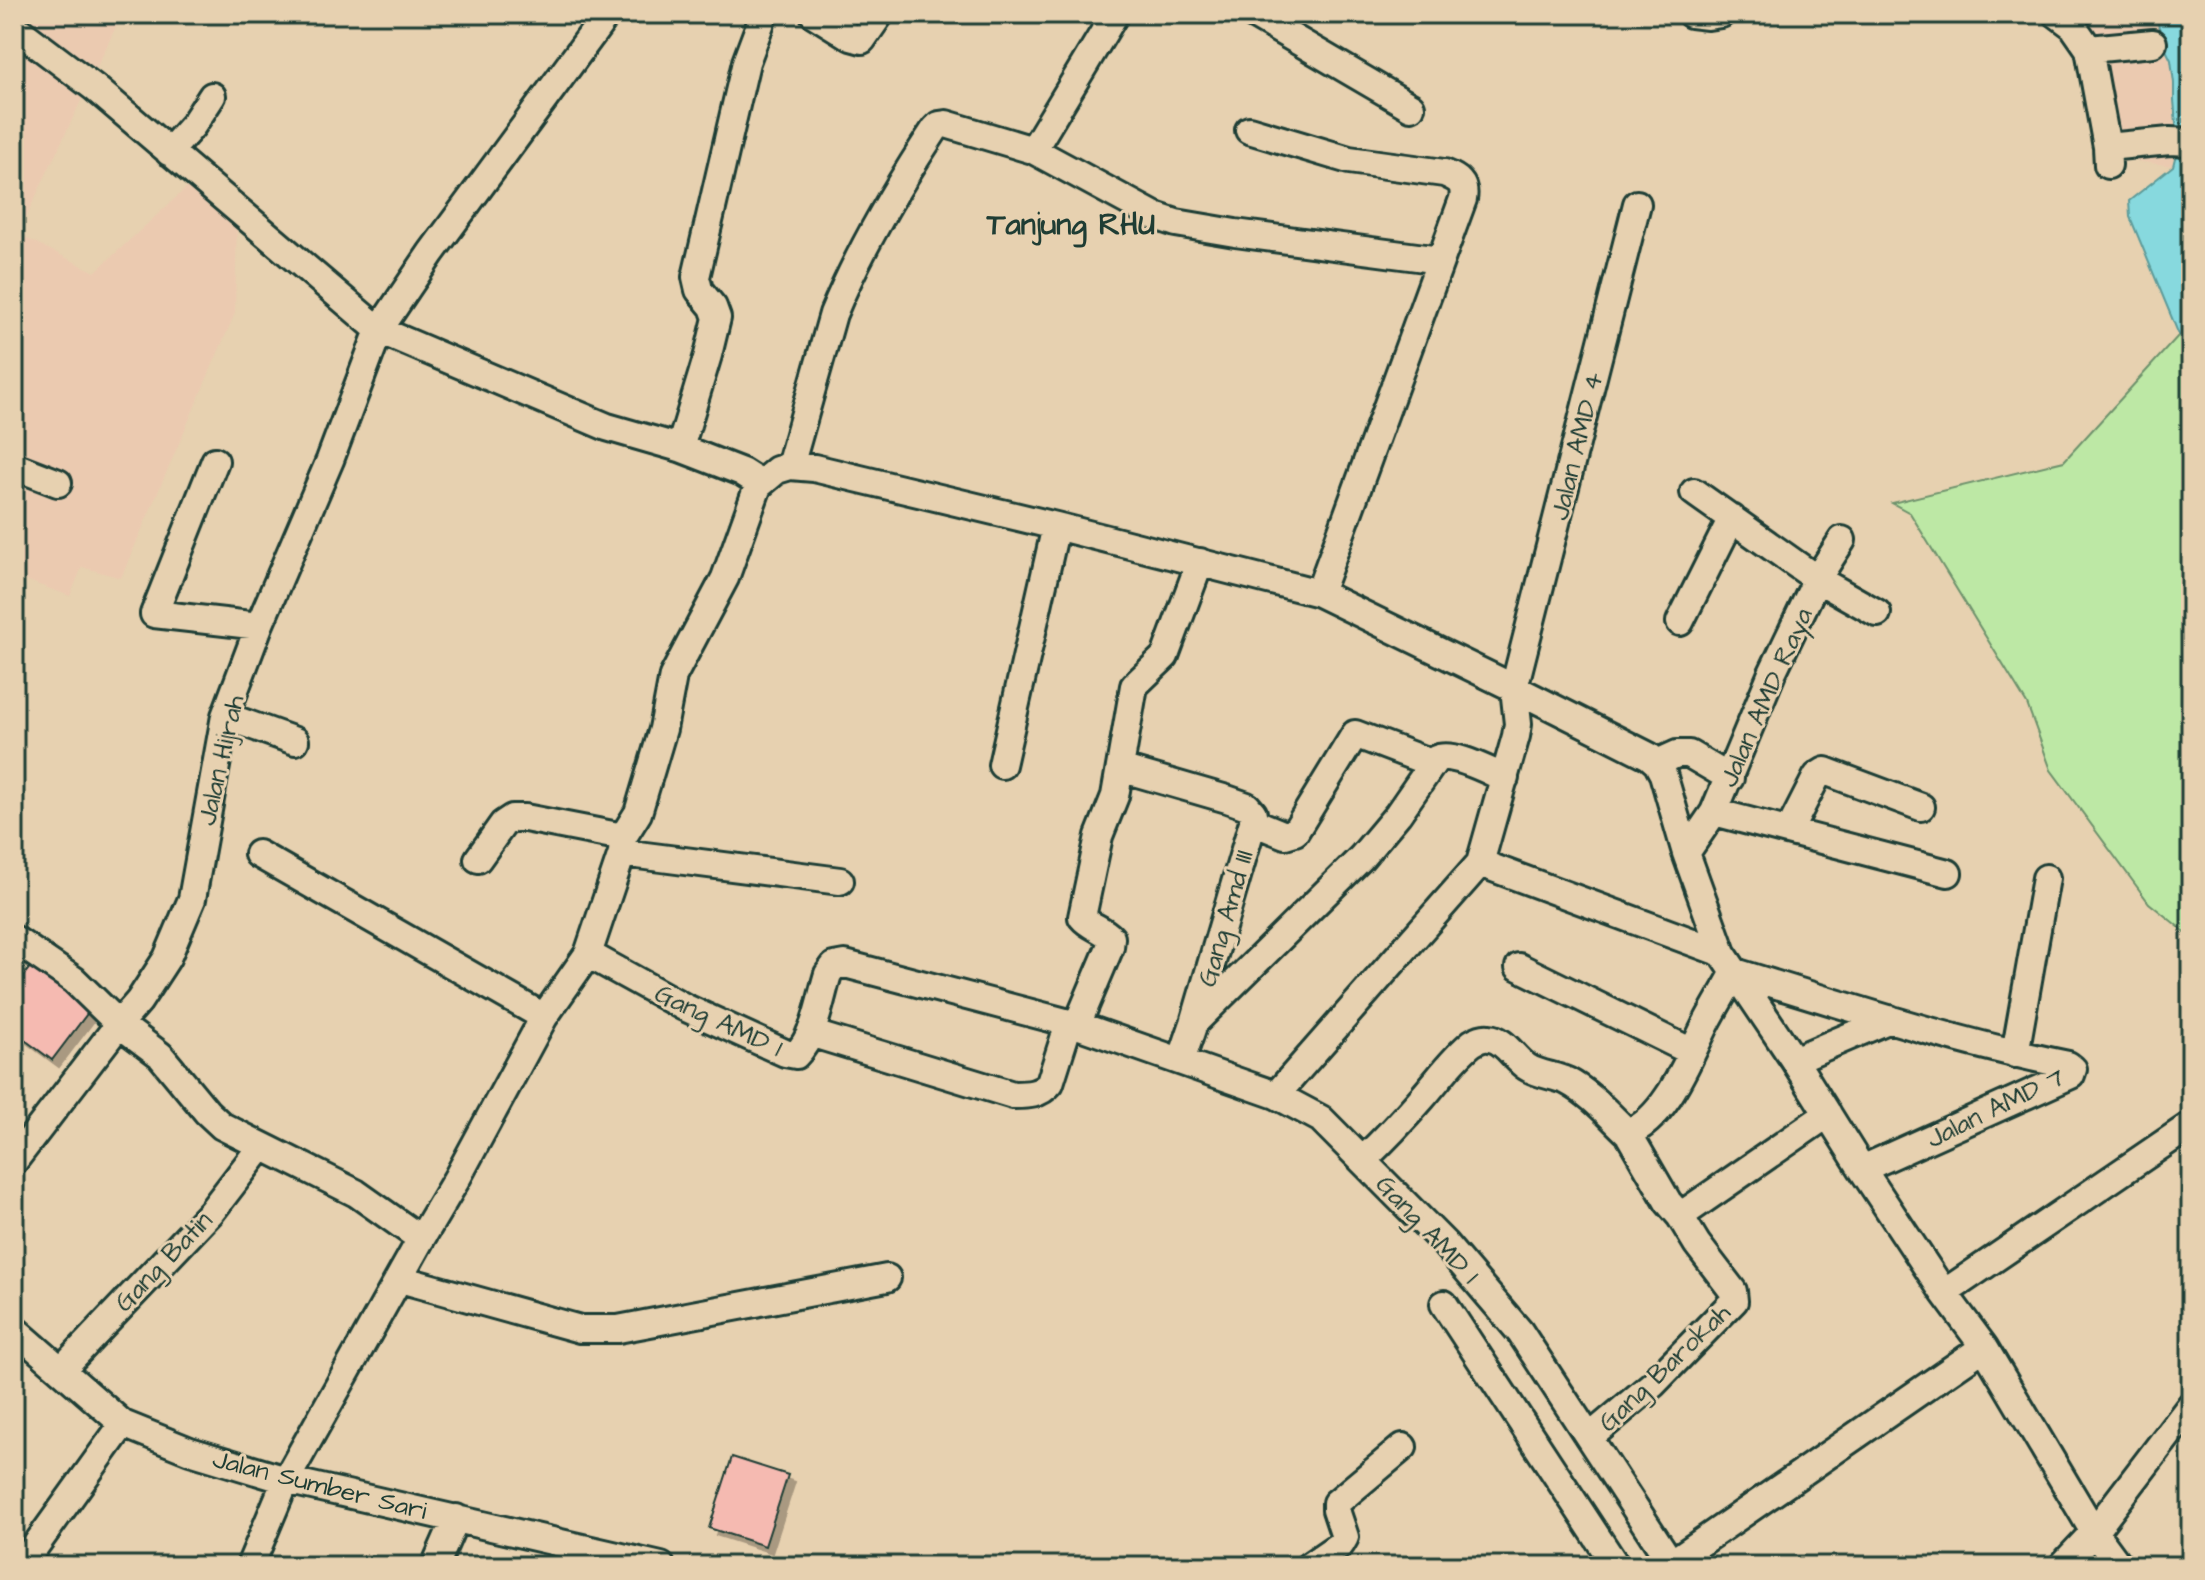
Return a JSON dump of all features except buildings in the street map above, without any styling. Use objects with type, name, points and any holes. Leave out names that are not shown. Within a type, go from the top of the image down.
[{"type":"street","name":"Jalan Hijrah","points":[[14,1161],[139,1001],[167,958],[192,899],[225,716],[259,626],[330,460],[379,330],[431,253],[607,14]]},
{"type":"street","points":[[680,448],[717,318],[713,307],[699,290],[696,277],[746,62],[764,14]]},
{"type":"street","points":[[814,14],[851,37],[862,40],[880,14]]},
{"type":"street","points":[[1033,150],[1115,14]]},
{"type":"street","points":[[1252,14],[1411,107]]},
{"type":"street","points":[[1691,14],[1721,14]]},
{"type":"street","points":[[2057,14],[2073,26],[2089,49],[2108,156],[2170,141],[2191,142]]},
{"type":"street","points":[[14,27],[95,88],[379,330],[607,427],[680,448],[742,472],[758,486]]},
{"type":"street","points":[[2089,49],[2153,43]]},
{"type":"street","points":[[169,152],[193,125],[212,96]]},
{"type":"street","points":[[790,466],[842,291],[881,216],[939,125],[946,124],[1033,150],[1155,216],[1176,223],[1440,260]]},
{"type":"street","points":[[1249,130],[1349,160],[1444,173],[1458,179],[1464,194],[1319,593]]},
{"type":"street","name":"Jalan AMD 4","points":[[1514,688],[1637,204]]},
{"type":"street","points":[[215,461],[154,614],[259,626]]},
{"type":"street","points":[[14,466],[58,483]]},
{"type":"street","points":[[250,1566],[286,1480],[456,1180],[544,1017],[588,954],[622,845],[638,813],[663,729],[673,676],[725,578],[758,486],[777,470],[790,466],[814,468],[1056,526],[1319,593],[1637,749],[1657,763],[1670,792],[1686,853],[1729,962],[1944,1293],[1984,1347],[2094,1532],[2119,1566]]},
{"type":"street","points":[[1694,492],[1817,579],[1877,613]]},
{"type":"street","points":[[1680,622],[1732,518]]},
{"type":"street","points":[[1002,765],[1056,526]]},
{"type":"street","name":"Jalan AMD Raya","points":[[1686,853],[1714,812],[1772,673],[1817,579],[1842,540]]},
{"type":"street","points":[[810,1033],[1013,1095],[1031,1095],[1045,1089],[1050,1083],[1073,1024],[1110,947],[1111,938],[1105,931],[1087,923],[1082,917],[1099,836],[1115,796],[1134,686],[1165,656],[1200,562]]},
{"type":"street","points":[[1276,1095],[1480,863],[1518,724],[1514,688]]},
{"type":"street","points":[[225,716],[295,741]]},
{"type":"street","name":"Gang Amd III","points":[[1181,1061],[1253,822],[1285,835],[1295,832],[1355,734],[1431,763]]},
{"type":"street","points":[[1657,763],[1677,754],[1689,754],[1730,778]]},
{"type":"street","points":[[1194,1023],[1361,858],[1398,814],[1431,763],[1441,756],[1451,756],[1505,778]]},
{"type":"street","points":[[1120,768],[1247,806],[1253,813],[1253,822]]},
{"type":"street","points":[[1789,831],[1817,776],[1825,771],[1921,807]]},
{"type":"street","points":[[1714,812],[1948,873]]},
{"type":"street","points":[[478,859],[503,824],[512,818],[525,818],[622,845],[840,881]]},
{"type":"street","points":[[258,854],[544,1017]]},
{"type":"street","name":"Jalan AMD 7","points":[[1480,863],[1729,962],[1890,1019],[2015,1054],[2068,1065],[2073,1069],[2071,1075],[1862,1169]]},
{"type":"street","name":"Jalan AMD 7","points":[[2015,1054],[2046,878]]},
{"type":"street","points":[[14,939],[74,980],[119,1024],[160,1055],[222,1126],[356,1193],[421,1239]]},
{"type":"street","name":"Gang AMD 1","points":[[588,954],[684,1007],[785,1053],[796,1055],[803,1049],[828,974],[834,966],[845,964],[1073,1024],[1276,1095],[1321,1119],[1444,1243],[1520,1332],[1669,1564]]},
{"type":"street","points":[[1628,1133],[1637,1129],[1661,1106],[1692,1052],[1729,962]]},
{"type":"street","points":[[1519,967],[1692,1052]]},
{"type":"street","points":[[1794,1060],[1890,1019]]},
{"type":"street","name":"Gang Barokah","points":[[1363,1160],[1400,1123],[1461,1052],[1475,1041],[1485,1038],[1502,1043],[1537,1073],[1554,1075],[1577,1088],[1628,1133],[1668,1202],[1733,1291],[1734,1301],[1653,1384],[1590,1437]]},
{"type":"street","points":[[1680,1216],[1828,1114]]},
{"type":"street","points":[[1944,1293],[2191,1125]]},
{"type":"street","name":"Gang Batin","points":[[61,1370],[211,1212],[261,1147]]},
{"type":"street","points":[[400,1279],[580,1329],[618,1329],[887,1278]]},
{"type":"street","points":[[1444,1304],[1616,1566]]},
{"type":"street","name":"Jalan Sumber Sari","points":[[14,1329],[123,1424],[190,1451],[286,1480],[661,1566]]},
{"type":"street","points":[[1669,1564],[1984,1347]]},
{"type":"street","points":[[2062,1566],[2094,1532],[2191,1405]]},
{"type":"street","points":[[21,1566],[123,1424]]},
{"type":"street","points":[[1309,1566],[1341,1544],[1345,1537],[1336,1503],[1403,1447]]},
{"type":"street","points":[[435,1566],[456,1518]]},
{"type":"shaded area","points":[[14,14],[122,14],[18,234],[95,272],[195,180],[237,217],[235,313],[121,578],[82,567],[70,596],[14,576]]},
{"type":"shaded area","points":[[2070,14],[2156,14],[2162,42],[2171,60],[2174,83],[2179,136],[2173,166],[2119,159]]},
{"type":"green space","points":[[2179,335],[2191,356],[2190,936],[2149,903],[2051,770],[2027,704],[1910,513],[1892,503],[2064,461]]},
{"type":"water","points":[[2156,14],[2191,14],[2191,356],[2179,335],[2130,217],[2129,201],[2173,166],[2178,146],[2171,60],[2162,42]]},
{"type":"district","name":"Tanjung RHU","points":[[1071,224]]}]
